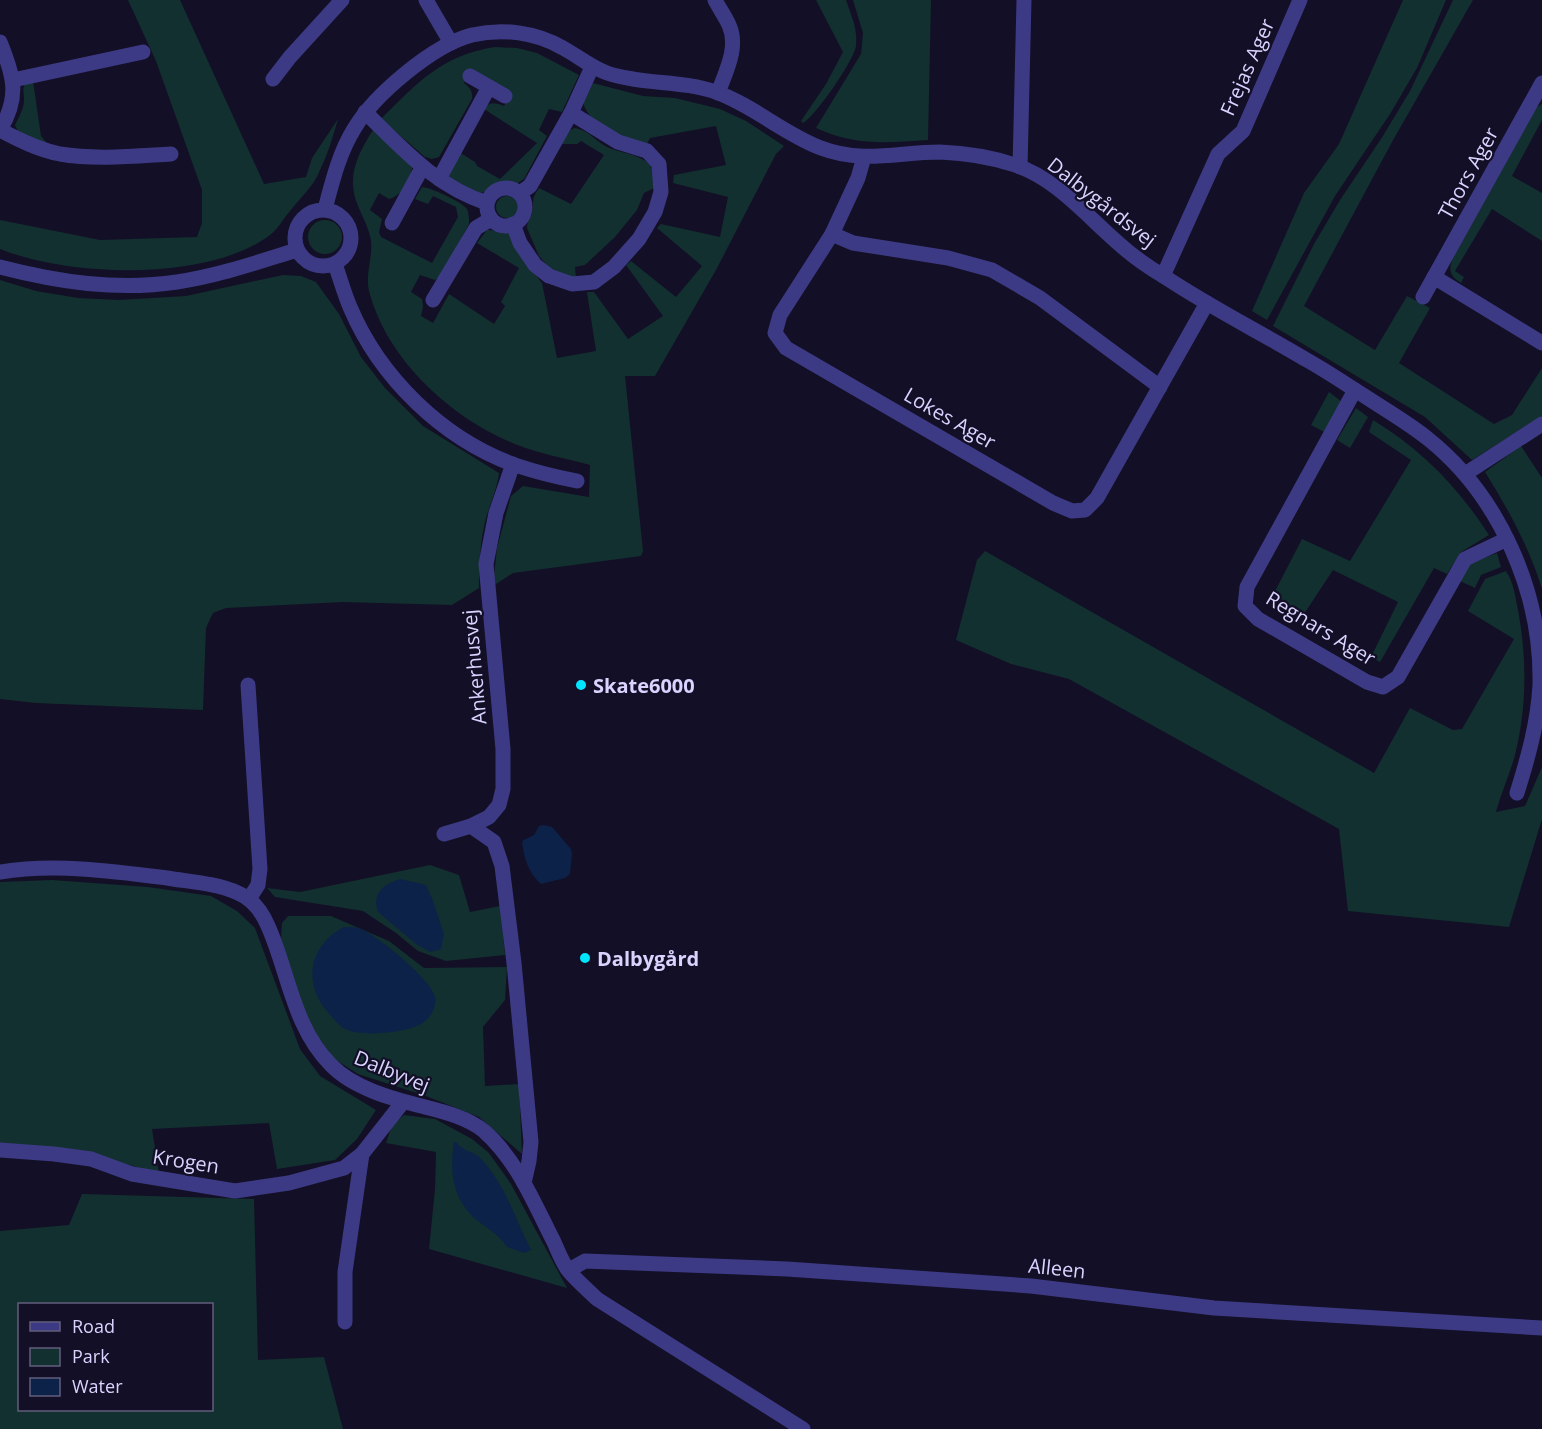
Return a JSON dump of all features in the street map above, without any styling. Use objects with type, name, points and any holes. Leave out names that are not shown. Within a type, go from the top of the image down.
[{"type":"street","points":[[426,0],[451,43]]},
{"type":"street","points":[[715,0],[730,26],[733,42],[732,55],[718,93]]},
{"type":"street","points":[[1020,166],[1024,0]]},
{"type":"street","name":"Frejas Ager","points":[[1163,276],[1218,154],[1243,130],[1300,0]]},
{"type":"street","points":[[273,79],[339,1]]},
{"type":"street","name":"Dalbygårdsvej","points":[[325,209],[351,134],[365,112],[427,56],[451,43],[473,35],[495,32],[518,33],[541,38],[562,47],[592,67],[610,74],[638,81],[693,85],[718,93],[749,106],[802,140],[826,150],[864,157],[938,152],[980,156],[1020,166],[1051,183],[1122,246],[1163,276],[1355,390],[1426,437],[1465,474],[1507,539],[1525,576],[1534,609],[1540,666],[1537,718],[1530,752],[1517,793]]},
{"type":"street","points":[[0,42],[13,80],[13,99],[9,115],[0,130],[31,145],[58,154],[80,156],[171,154]]},
{"type":"street","points":[[13,80],[143,52]]},
{"type":"street","points":[[520,193],[530,186],[572,113],[592,67]]},
{"type":"street","points":[[470,76],[506,96]]},
{"type":"street","points":[[439,179],[489,87]]},
{"type":"street","name":"Thors Ager","points":[[1423,297],[1541,88]]},
{"type":"street","points":[[365,112],[422,168],[467,197],[487,203]]},
{"type":"street","points":[[513,224],[520,243],[535,265],[549,276],[572,284],[594,282],[614,267],[639,239],[655,212],[661,192],[659,164],[648,151],[618,142],[572,113]]},
{"type":"street","name":"Lokes Ager","points":[[864,157],[858,178],[832,234],[780,315],[775,333],[786,348],[1053,503],[1072,511],[1085,510],[1097,498],[1208,303]]},
{"type":"street","points":[[392,223],[422,168]]},
{"type":"street","points":[[502,187],[514,189],[520,193],[524,199],[525,212],[519,221],[507,226],[498,225],[491,219],[487,203],[491,194],[502,187]]},
{"type":"street","points":[[325,209],[342,216],[348,224],[351,242],[343,259],[335,264],[318,266],[309,263],[297,250],[295,242],[297,225],[309,213],[325,209]]},
{"type":"street","points":[[433,300],[476,228],[491,219]]},
{"type":"street","points":[[832,234],[853,243],[948,258],[993,270],[1040,298],[1160,387]]},
{"type":"street","points":[[0,267],[42,278],[76,283],[132,286],[177,282],[222,273],[297,250]]},
{"type":"street","points":[[335,264],[356,318],[372,348],[400,385],[433,417],[471,444],[513,464],[577,481]]},
{"type":"street","points":[[1434,277],[1542,343]]},
{"type":"street","name":"Regnars Ager","points":[[1355,390],[1247,587],[1245,606],[1258,619],[1367,682],[1383,687],[1398,676],[1465,559],[1507,539]]},
{"type":"street","points":[[1465,474],[1542,424]]},
{"type":"street","name":"Ankerhusvej","points":[[444,834],[471,826],[489,817],[499,804],[503,789],[503,748],[486,564],[496,513],[513,464]]},
{"type":"street","points":[[0,872],[40,869],[96,870],[207,884],[240,893],[249,899],[258,885],[260,869],[248,685]]},
{"type":"street","points":[[471,826],[495,842],[502,866],[531,1142],[524,1184]]},
{"type":"street","name":"Dalbyvej","points":[[249,899],[268,926],[302,1023],[324,1059],[336,1071],[357,1084],[403,1102],[447,1113],[482,1130],[510,1160],[568,1270],[597,1299],[803,1429]]},
{"type":"street","name":"Krogen","points":[[0,1150],[91,1159],[132,1174],[235,1191],[289,1183],[344,1168],[362,1154],[403,1102]]},
{"type":"street","points":[[345,1322],[345,1272],[362,1154]]},
{"type":"street","name":"Alleen","points":[[568,1270],[585,1261],[787,1269],[1031,1286],[1214,1308],[1542,1328]]},
{"type":"green space","points":[[128,0],[180,0],[264,184],[306,177],[312,158],[338,119],[317,176],[270,235],[243,250],[211,261],[138,270],[99,269],[63,265],[0,249],[0,220],[100,240],[197,237],[202,223],[202,190],[156,61]]},
{"type":"green space","points":[[816,0],[846,0],[855,28],[856,46],[849,63],[834,87],[803,123],[801,121],[826,84],[843,52]]},
{"type":"green space","points":[[853,0],[931,0],[928,140],[871,142],[844,138],[816,128],[861,54],[863,33]]},
{"type":"green space","points":[[1403,0],[1446,0],[1417,68],[1390,114],[1335,196],[1267,320],[1252,311],[1304,193],[1339,144]]},
{"type":"green space","points":[[1453,0],[1473,0],[1392,142],[1304,306],[1375,350],[1407,296],[1430,308],[1399,363],[1494,424],[1512,415],[1542,368],[1542,416],[1472,460],[1425,417],[1273,326],[1314,244],[1410,91]]},
{"type":"green space","points":[[495,47],[517,48],[537,53],[579,75],[562,112],[549,109],[539,130],[547,136],[524,179],[518,183],[501,184],[481,193],[450,182],[449,176],[459,152],[500,179],[537,143],[484,109],[493,103],[504,106],[511,94],[470,71],[464,83],[471,90],[472,99],[439,157],[432,159],[425,157],[381,119],[432,72],[460,57]]},
{"type":"green space","points":[[33,81],[41,136],[49,146],[19,134],[15,125],[23,106],[25,83]]},
{"type":"green space","points":[[593,83],[643,96],[675,98],[720,109],[746,121],[784,146],[776,154],[716,270],[655,376],[625,376],[643,551],[641,556],[513,573],[493,586],[497,548],[511,496],[523,486],[589,497],[590,465],[524,447],[491,433],[445,402],[406,363],[390,340],[369,291],[371,241],[358,206],[353,176],[358,157],[373,130],[412,165],[411,176],[403,190],[389,199],[379,193],[370,210],[382,219],[379,232],[381,237],[432,263],[458,217],[456,207],[433,196],[428,204],[415,199],[422,187],[446,195],[467,209],[469,224],[441,276],[435,280],[420,275],[411,292],[422,299],[421,316],[433,323],[449,294],[494,324],[505,306],[501,302],[519,268],[477,243],[487,230],[504,231],[514,237],[527,264],[542,283],[557,358],[596,351],[587,292],[594,292],[628,339],[663,316],[626,265],[631,261],[676,297],[702,266],[657,228],[661,224],[720,237],[728,197],[673,183],[674,175],[726,165],[716,126],[650,138],[646,146],[609,131],[593,120],[583,103]]},
{"type":"green space","points":[[1542,104],[1542,120],[1512,176],[1542,193],[1542,241],[1492,209],[1455,271],[1464,277],[1461,283],[1454,278],[1451,272],[1453,258],[1537,107]]},
{"type":"green space","points":[[575,128],[584,131],[607,147],[646,161],[654,176],[654,188],[644,193],[637,210],[615,237],[585,265],[575,267],[576,278],[552,271],[539,256],[527,228],[534,198],[539,188],[571,204],[604,155],[581,141],[577,144],[561,144],[570,130]]},
{"type":"green space","points":[[507,196],[515,199],[518,207],[515,215],[507,218],[499,215],[496,207],[499,199]]},
{"type":"green space","points":[[325,220],[337,225],[342,237],[337,249],[325,254],[313,249],[308,237],[313,225]]},
{"type":"green space","points":[[283,275],[301,276],[316,282],[339,314],[361,357],[385,388],[423,426],[499,473],[482,535],[479,588],[452,605],[343,602],[226,608],[213,613],[206,628],[203,710],[36,703],[0,699],[0,280],[36,291],[78,298],[119,300],[186,296]]},
{"type":"green space","points":[[1329,392],[1342,402],[1324,432],[1311,425]]},
{"type":"green space","points":[[1356,408],[1368,417],[1350,448],[1337,440]]},
{"type":"green space","points":[[1373,420],[1407,444],[1438,471],[1465,501],[1489,535],[1461,552],[1447,574],[1434,568],[1380,662],[1371,657],[1398,602],[1333,570],[1302,617],[1271,599],[1302,539],[1350,561],[1411,460],[1369,432]]},
{"type":"green space","points":[[1521,446],[1542,478],[1542,589],[1517,529],[1485,472]]},
{"type":"green space","points":[[985,551],[1374,773],[1410,708],[1453,730],[1462,729],[1514,639],[1468,611],[1485,579],[1506,571],[1514,590],[1521,628],[1524,701],[1513,762],[1496,812],[1525,806],[1542,767],[1542,819],[1509,927],[1348,911],[1339,829],[1069,679],[1011,664],[956,640],[977,560]]},
{"type":"green space","points":[[1497,553],[1501,567],[1481,575],[1475,588],[1460,581],[1470,564]]},
{"type":"green space","points":[[430,865],[459,875],[470,912],[500,906],[505,955],[446,961],[418,951],[363,911],[275,897],[267,888],[300,892]]},
{"type":"green space","points":[[52,880],[148,887],[211,896],[237,911],[255,928],[300,1049],[320,1076],[376,1110],[357,1139],[335,1160],[277,1169],[269,1123],[152,1129],[159,1173],[81,1152],[0,1145],[0,882]]},
{"type":"green space","points":[[288,916],[331,916],[389,941],[424,968],[507,967],[505,1000],[483,1027],[485,1086],[519,1084],[522,1154],[479,1117],[426,1096],[358,1074],[331,1057],[313,1033],[292,978],[281,938],[282,923]]},
{"type":"green space","points":[[404,1115],[435,1119],[472,1139],[489,1153],[511,1184],[567,1288],[429,1249],[436,1152],[386,1143],[392,1125]]},
{"type":"green space","points":[[82,1194],[254,1199],[258,1360],[324,1357],[343,1429],[0,1429],[0,1231],[69,1225]]},
{"type":"water","points":[[539,826],[552,827],[571,849],[572,854],[570,874],[565,878],[541,884],[527,865],[522,841],[534,835]]},
{"type":"water","points":[[400,879],[426,885],[444,934],[441,949],[430,952],[416,944],[378,912],[376,899],[378,894],[389,883]]},
{"type":"water","points":[[344,927],[358,928],[377,938],[414,969],[432,989],[435,1002],[431,1014],[425,1021],[401,1031],[361,1033],[345,1029],[326,1010],[314,987],[312,975],[314,964],[317,953],[324,943]]},
{"type":"water","points":[[454,1142],[479,1157],[498,1181],[531,1250],[524,1253],[507,1247],[463,1205],[453,1176]]},
{"type":"place","name":"Skate6000","points":[[581,685]]},
{"type":"place","name":"Dalbygård","points":[[585,958]]}]
